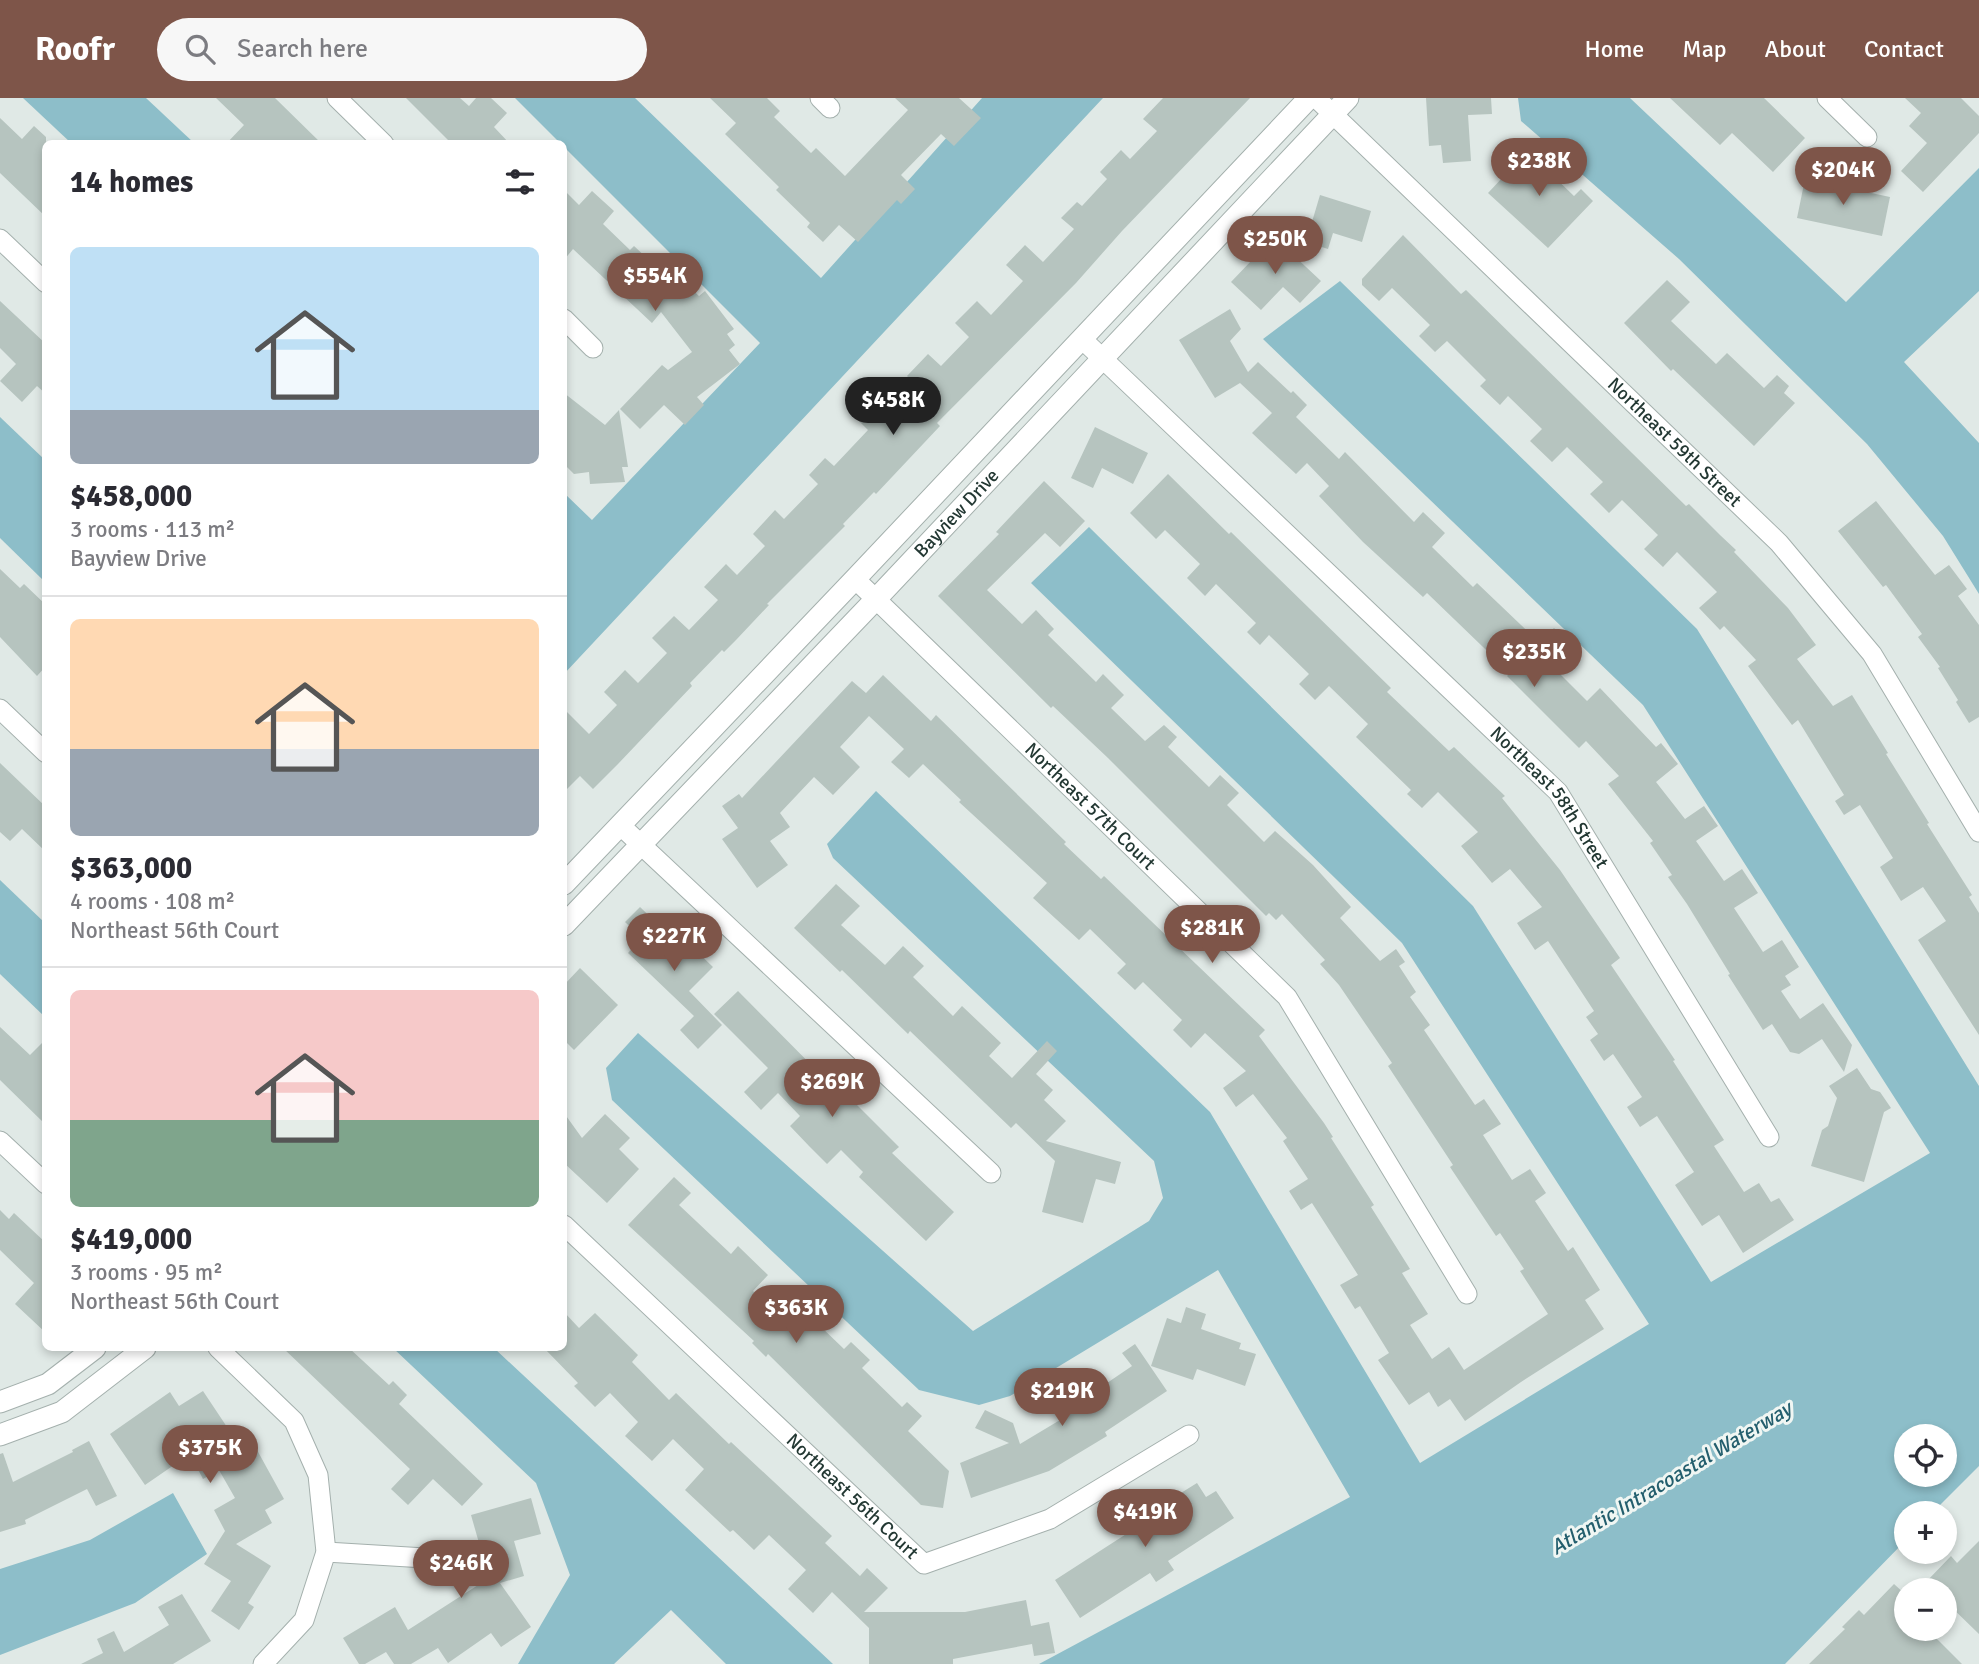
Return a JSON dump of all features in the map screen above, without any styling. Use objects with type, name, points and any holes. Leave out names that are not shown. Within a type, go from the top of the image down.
[{"type":"street","points":[[337,98],[380,140]]},
{"type":"street","name":"Bayview Drive","points":[[567,881],[1309,98]]},
{"type":"street","name":"Northeast 59th Street","points":[[1316,98],[1779,543],[1872,654],[1979,832]]},
{"type":"street","name":"Bayview Drive","points":[[567,922],[1348,98]]},
{"type":"street","points":[[1827,98],[1867,137]]},
{"type":"street","points":[[1203,211],[1223,230]]},
{"type":"street","points":[[0,239],[42,279]]},
{"type":"street","points":[[567,321],[593,348]]},
{"type":"street","name":"Northeast 58th Street","points":[[1082,339],[1558,792],[1769,1137]]},
{"type":"street","points":[[982,445],[1002,465]]},
{"type":"street","name":"Northeast 57th Court","points":[[855,579],[1287,997],[1467,1294]]},
{"type":"street","points":[[746,693],[766,713]]},
{"type":"street","points":[[0,709],[42,749]]},
{"type":"street","points":[[620,825],[991,1173]]},
{"type":"street","points":[[0,1141],[42,1180]]},
{"type":"street","name":"Northeast 56th Court","points":[[567,1228],[924,1564],[1050,1519],[1188,1435]]},
{"type":"street","points":[[0,1402],[48,1384],[92,1351]]},
{"type":"street","points":[[0,1435],[62,1412],[141,1351]]},
{"type":"street","points":[[221,1351],[294,1421],[318,1475],[326,1552],[304,1620],[263,1664]]},
{"type":"street","points":[[48,1384],[62,1412]]},
{"type":"street","points":[[326,1552],[425,1558]]},
{"type":"water","points":[[23,98],[146,98],[191,140],[68,140]]},
{"type":"water","points":[[515,98],[635,98],[821,278],[982,98],[1103,98],[567,671],[567,496],[592,520],[760,343],[567,150],[567,140],[557,140]]},
{"type":"water","points":[[1518,98],[1630,98],[1846,302],[1979,168],[1979,291],[1904,362],[1979,443],[1979,594],[1943,536],[1867,444],[1679,259],[1521,121]]},
{"type":"water","name":"Atlantic Intracoastal Waterway","points":[[1340,281],[1697,629],[1979,1086],[1979,1466],[1944,1501],[1894,1501],[1894,1552],[1785,1664],[1039,1664],[1350,1497],[1218,1270],[1010,1396],[979,1405],[919,1390],[612,1100],[606,1068],[638,1033],[973,1331],[1149,1221],[1163,1198],[1154,1161],[833,858],[827,844],[876,791],[1210,1112],[1420,1463],[1649,1324],[1402,943],[1031,583],[1089,527],[1473,906],[1711,1282],[1930,1153],[1643,705],[1263,339]]},
{"type":"water","points":[[0,417],[42,457],[42,579],[0,538]]},
{"type":"water","points":[[0,880],[42,920],[42,1014],[0,974]]},
{"type":"water","points":[[396,1351],[497,1351],[833,1664],[726,1664],[671,1610],[614,1664],[518,1664],[570,1575],[536,1483]]},
{"type":"water","points":[[173,1493],[207,1554],[135,1603],[0,1655],[0,1569],[90,1540]]},
{"type":"building","points":[[216,98],[275,98],[318,140],[230,140],[244,125]]},
{"type":"building","points":[[406,98],[460,98],[469,106],[476,98],[491,98],[507,113],[494,127],[506,140],[448,140]]},
{"type":"building","points":[[710,98],[767,98],[780,111],[774,117],[811,153],[816,148],[845,176],[908,110],[895,98],[959,98],[981,118],[954,146],[941,134],[901,175],[915,189],[901,204],[897,200],[858,242],[839,225],[823,242],[807,227],[810,223],[776,190],[779,187],[725,134],[736,123]]},
{"type":"building","points":[[1163,98],[1250,98],[1122,231],[1076,283],[937,423],[940,426],[876,494],[874,492],[736,640],[724,652],[722,650],[690,683],[692,686],[618,764],[593,789],[580,776],[567,789],[567,712],[589,734],[617,705],[604,692],[625,670],[638,683],[667,653],[652,638],[674,616],[689,630],[718,600],[704,587],[726,564],[737,575],[765,546],[753,534],[775,510],[784,519],[818,484],[809,475],[825,458],[834,466],[868,430],[859,421],[875,404],[890,419],[919,388],[907,376],[928,354],[941,366],[969,337],[955,323],[977,301],[991,315],[1023,281],[1006,265],[1025,245],[1043,262],[1074,229],[1061,218],[1077,202],[1082,206],[1107,179],[1100,172],[1121,150],[1130,159],[1157,131],[1143,119]]},
{"type":"building","points":[[1426,98],[1491,98],[1492,114],[1468,115],[1471,161],[1443,163],[1441,145],[1429,146]]},
{"type":"building","points":[[1670,98],[1764,98],[1805,138],[1773,172],[1732,133],[1720,145]]},
{"type":"building","points":[[1905,98],[1961,98],[1979,116],[1979,133],[1923,192],[1901,171],[1927,143],[1909,126],[1921,113]]},
{"type":"building","points":[[0,118],[22,139],[34,126],[46,137],[46,140],[42,140],[42,213],[0,173]]},
{"type":"building","points":[[1533,145],[1552,163],[1546,169],[1574,196],[1581,189],[1593,201],[1548,248],[1488,193]]},
{"type":"building","points":[[1805,179],[1890,197],[1882,236],[1797,218]]},
{"type":"building","points":[[592,191],[614,211],[603,224],[630,250],[634,246],[665,275],[670,269],[699,296],[705,291],[734,329],[727,334],[735,345],[729,350],[740,364],[697,397],[704,405],[685,425],[664,405],[640,429],[620,409],[662,365],[668,370],[692,352],[661,312],[652,323],[573,249],[567,256],[567,193],[579,205]]},
{"type":"building","points":[[1320,195],[1371,211],[1362,242],[1333,233],[1328,249],[1306,242]]},
{"type":"building","points":[[1403,235],[1461,294],[1466,290],[1686,506],[1689,504],[1736,550],[1734,552],[1788,608],[1816,645],[1797,659],[1833,706],[1852,695],[1972,895],[1969,897],[1979,913],[1979,1035],[1918,940],[1946,921],[1923,887],[1901,901],[1880,867],[1893,858],[1860,805],[1844,815],[1835,801],[1844,795],[1798,720],[1792,725],[1748,666],[1756,660],[1724,626],[1720,630],[1699,608],[1717,592],[1677,552],[1663,567],[1644,549],[1658,535],[1622,500],[1609,513],[1590,494],[1603,482],[1567,447],[1552,462],[1530,441],[1542,429],[1508,396],[1500,405],[1480,386],[1486,380],[1447,341],[1435,352],[1419,336],[1430,325],[1392,288],[1379,301],[1362,285],[1362,279]]},
{"type":"building","points":[[1274,237],[1321,281],[1300,303],[1283,287],[1261,310],[1231,282]]},
{"type":"building","points":[[1667,280],[1690,302],[1671,321],[1716,364],[1727,353],[1764,388],[1777,375],[1789,386],[1784,393],[1795,403],[1754,446],[1673,369],[1671,371],[1624,323]]},
{"type":"building","points":[[0,301],[42,340],[42,390],[37,386],[22,402],[0,381],[16,364],[0,348]]},
{"type":"building","points":[[1230,309],[1241,329],[1230,341],[1248,372],[1258,362],[1307,405],[1296,417],[1339,459],[1345,452],[1414,522],[1423,512],[1445,533],[1432,547],[1473,587],[1477,583],[1540,643],[1554,628],[1573,647],[1553,667],[1587,701],[1600,688],[1656,747],[1661,743],[1678,764],[1656,782],[1685,819],[1704,806],[1718,826],[1696,841],[1724,881],[1742,869],[1758,893],[1734,908],[1763,952],[1782,940],[1799,967],[1785,976],[1791,985],[1781,991],[1800,1019],[1823,1003],[1852,1045],[1844,1072],[1822,1039],[1799,1054],[1790,1052],[1772,1024],[1763,1030],[1668,877],[1672,875],[1650,843],[1653,841],[1608,784],[1619,776],[1586,741],[1579,748],[1507,676],[1510,673],[1427,593],[1423,597],[1363,542],[1319,496],[1329,486],[1307,463],[1296,474],[1252,433],[1272,413],[1240,383],[1215,398],[1179,340]]},
{"type":"building","points":[[567,395],[605,425],[619,410],[628,467],[622,467],[625,482],[590,484],[589,472],[574,474],[567,467]]},
{"type":"building","points":[[1095,427],[1148,453],[1133,484],[1102,468],[1093,488],[1071,478]]},
{"type":"building","points":[[1168,474],[1391,688],[1387,692],[1449,751],[1454,747],[1505,796],[1502,798],[1560,870],[1620,958],[1611,965],[1675,1060],[1673,1061],[1724,1140],[1714,1146],[1744,1192],[1759,1183],[1771,1202],[1779,1198],[1794,1220],[1743,1253],[1719,1215],[1702,1226],[1675,1185],[1694,1172],[1657,1116],[1640,1127],[1627,1107],[1642,1097],[1613,1054],[1604,1061],[1590,1040],[1598,1034],[1586,1017],[1594,1011],[1548,941],[1535,950],[1517,923],[1542,907],[1510,869],[1492,883],[1461,846],[1478,832],[1438,792],[1422,808],[1407,794],[1411,790],[1356,737],[1368,724],[1329,686],[1315,700],[1299,684],[1309,674],[1269,635],[1260,645],[1247,632],[1256,623],[1216,584],[1205,596],[1187,578],[1200,564],[1165,530],[1156,539],[1130,513]]},
{"type":"building","points":[[1044,481],[1085,521],[1060,547],[1045,533],[987,590],[1022,624],[1036,610],[1054,629],[1048,635],[1096,682],[1103,674],[1124,695],[1111,708],[1145,741],[1164,725],[1177,737],[1168,747],[1209,787],[1220,775],[1239,793],[1227,805],[1264,842],[1275,831],[1313,865],[1351,907],[1340,918],[1380,961],[1396,949],[1405,962],[1399,966],[1416,992],[1410,997],[1430,1025],[1424,1030],[1475,1105],[1484,1099],[1501,1124],[1483,1135],[1512,1180],[1530,1169],[1546,1193],[1535,1201],[1568,1251],[1573,1247],[1600,1290],[1585,1300],[1604,1329],[1465,1421],[1450,1399],[1438,1407],[1429,1392],[1409,1405],[1378,1360],[1389,1353],[1360,1306],[1355,1309],[1340,1285],[1358,1275],[1312,1203],[1301,1210],[1289,1191],[1308,1179],[1283,1141],[1287,1138],[1253,1094],[1236,1107],[1223,1088],[1246,1071],[1205,1033],[1191,1048],[1173,1030],[1182,1020],[1143,982],[1135,990],[1117,973],[1126,964],[1090,929],[1079,940],[1033,898],[1047,883],[959,802],[961,800],[923,764],[909,778],[891,762],[904,749],[869,716],[840,747],[860,767],[833,795],[814,777],[780,813],[790,827],[770,841],[788,865],[757,888],[722,839],[738,828],[722,806],[739,794],[742,798],[852,681],[866,693],[883,675],[931,721],[936,715],[1066,842],[1064,844],[1101,879],[1104,876],[1265,1030],[1259,1036],[1324,1123],[1374,1205],[1371,1207],[1410,1269],[1402,1273],[1428,1314],[1410,1325],[1432,1359],[1449,1347],[1464,1370],[1548,1314],[1520,1271],[1524,1269],[1500,1233],[1496,1236],[1450,1167],[1453,1165],[1388,1066],[1392,1063],[1339,985],[1320,964],[1325,960],[1282,914],[1276,920],[1269,913],[1266,916],[1108,758],[1053,706],[1051,708],[938,596],[999,534],[996,532]]},
{"type":"building","points":[[1876,501],[1935,575],[1949,565],[1967,589],[1958,596],[1979,625],[1979,717],[1969,723],[1938,668],[1940,667],[1918,637],[1922,634],[1886,585],[1883,587],[1838,531]]},
{"type":"building","points":[[0,569],[20,588],[24,584],[42,601],[42,670],[37,676],[0,637]]},
{"type":"building","points":[[0,763],[42,803],[42,848],[22,829],[10,841],[0,832]]},
{"type":"building","points":[[836,884],[860,906],[841,925],[885,965],[903,946],[924,966],[913,977],[953,1016],[962,1006],[1001,1043],[989,1056],[1012,1078],[1047,1041],[1057,1051],[1036,1074],[1053,1090],[1044,1100],[1066,1121],[1046,1141],[1121,1162],[1115,1184],[1096,1179],[1083,1223],[1042,1212],[1055,1161],[1016,1123],[1011,1128],[910,1031],[908,1034],[794,928]]},
{"type":"building","points":[[640,907],[685,950],[690,945],[713,967],[689,991],[722,1025],[698,1049],[680,1030],[694,1016],[628,953],[642,938],[625,922]]},
{"type":"building","points":[[580,968],[618,1005],[574,1050],[567,1043],[567,982]]},
{"type":"building","points":[[738,991],[850,1104],[853,1101],[899,1147],[892,1153],[954,1212],[926,1241],[859,1177],[863,1172],[841,1150],[827,1164],[809,1146],[790,1126],[800,1116],[778,1093],[761,1110],[744,1092],[768,1068],[714,1014]]},
{"type":"building","points":[[0,1027],[30,1055],[42,1043],[42,1121],[0,1080]]},
{"type":"building","points":[[1857,1068],[1871,1089],[1880,1092],[1891,1108],[1884,1112],[1864,1182],[1811,1166],[1822,1130],[1828,1126],[1837,1098],[1829,1086]]},
{"type":"building","points":[[605,1114],[630,1138],[619,1149],[639,1169],[607,1203],[567,1166],[567,1117],[582,1138]]},
{"type":"building","points":[[674,1177],[691,1193],[679,1205],[731,1254],[738,1246],[768,1275],[753,1291],[779,1315],[793,1300],[844,1349],[851,1342],[870,1360],[862,1368],[902,1407],[907,1402],[922,1416],[908,1431],[949,1471],[943,1508],[921,1505],[768,1354],[766,1357],[752,1343],[754,1341],[628,1225]]},
{"type":"building","points":[[0,1210],[9,1219],[14,1213],[42,1239],[42,1329],[15,1304],[34,1283],[0,1250]]},
{"type":"building","points":[[1186,1307],[1206,1314],[1201,1329],[1241,1343],[1239,1349],[1256,1354],[1245,1386],[1197,1369],[1193,1380],[1151,1366],[1167,1318],[1181,1323]]},
{"type":"building","points":[[595,1313],[638,1355],[632,1362],[669,1400],[676,1393],[832,1536],[825,1543],[860,1576],[867,1568],[888,1588],[864,1612],[965,1612],[1026,1600],[1031,1626],[1049,1622],[1055,1653],[1034,1656],[1032,1644],[953,1659],[953,1664],[869,1664],[869,1628],[832,1592],[813,1613],[788,1589],[806,1570],[769,1535],[754,1550],[733,1530],[730,1532],[685,1490],[704,1469],[673,1439],[652,1461],[625,1436],[638,1422],[610,1393],[595,1407],[574,1386],[578,1383],[547,1351],[567,1351],[567,1315],[579,1328]]},
{"type":"building","points":[[1135,1344],[1167,1391],[1105,1432],[1107,1436],[1049,1471],[971,1498],[960,1463],[1009,1443],[975,1428],[985,1410],[1013,1423],[1020,1444],[1060,1420],[1047,1398],[1075,1381],[1085,1398],[1132,1366],[1122,1353]]},
{"type":"building","points":[[286,1351],[352,1351],[389,1385],[393,1381],[407,1395],[399,1404],[483,1484],[462,1506],[433,1479],[408,1505],[391,1489],[410,1469]]},
{"type":"building","points":[[203,1391],[239,1445],[251,1439],[284,1499],[265,1510],[272,1523],[236,1544],[271,1566],[248,1603],[254,1607],[239,1630],[211,1611],[231,1581],[204,1564],[225,1531],[214,1510],[235,1498],[219,1470],[203,1479],[190,1454],[145,1485],[110,1434],[170,1392],[179,1406]]},
{"type":"building","points":[[89,1441],[117,1496],[96,1506],[87,1489],[25,1520],[26,1524],[0,1532],[0,1454],[3,1453],[13,1482]]},
{"type":"building","points":[[1197,1483],[1206,1497],[1216,1491],[1234,1518],[1168,1561],[1174,1570],[1156,1582],[1150,1573],[1080,1618],[1055,1580],[1134,1529],[1131,1524]]},
{"type":"building","points":[[531,1498],[541,1534],[514,1541],[524,1576],[500,1583],[531,1627],[501,1647],[491,1633],[448,1663],[438,1648],[411,1664],[394,1664],[386,1652],[365,1664],[359,1664],[343,1638],[395,1607],[408,1630],[489,1578],[471,1515]]},
{"type":"building","points":[[1979,1541],[1979,1634],[1957,1613],[1957,1578],[1930,1578],[1943,1564],[1957,1563]]},
{"type":"building","points":[[1894,1584],[1894,1641],[1939,1641],[1962,1664],[1809,1664],[1845,1629],[1842,1627],[1859,1610],[1864,1615]]},
{"type":"building","points":[[182,1594],[211,1641],[173,1664],[81,1664],[103,1653],[97,1639],[114,1631],[124,1652],[169,1625],[158,1607]]}]
